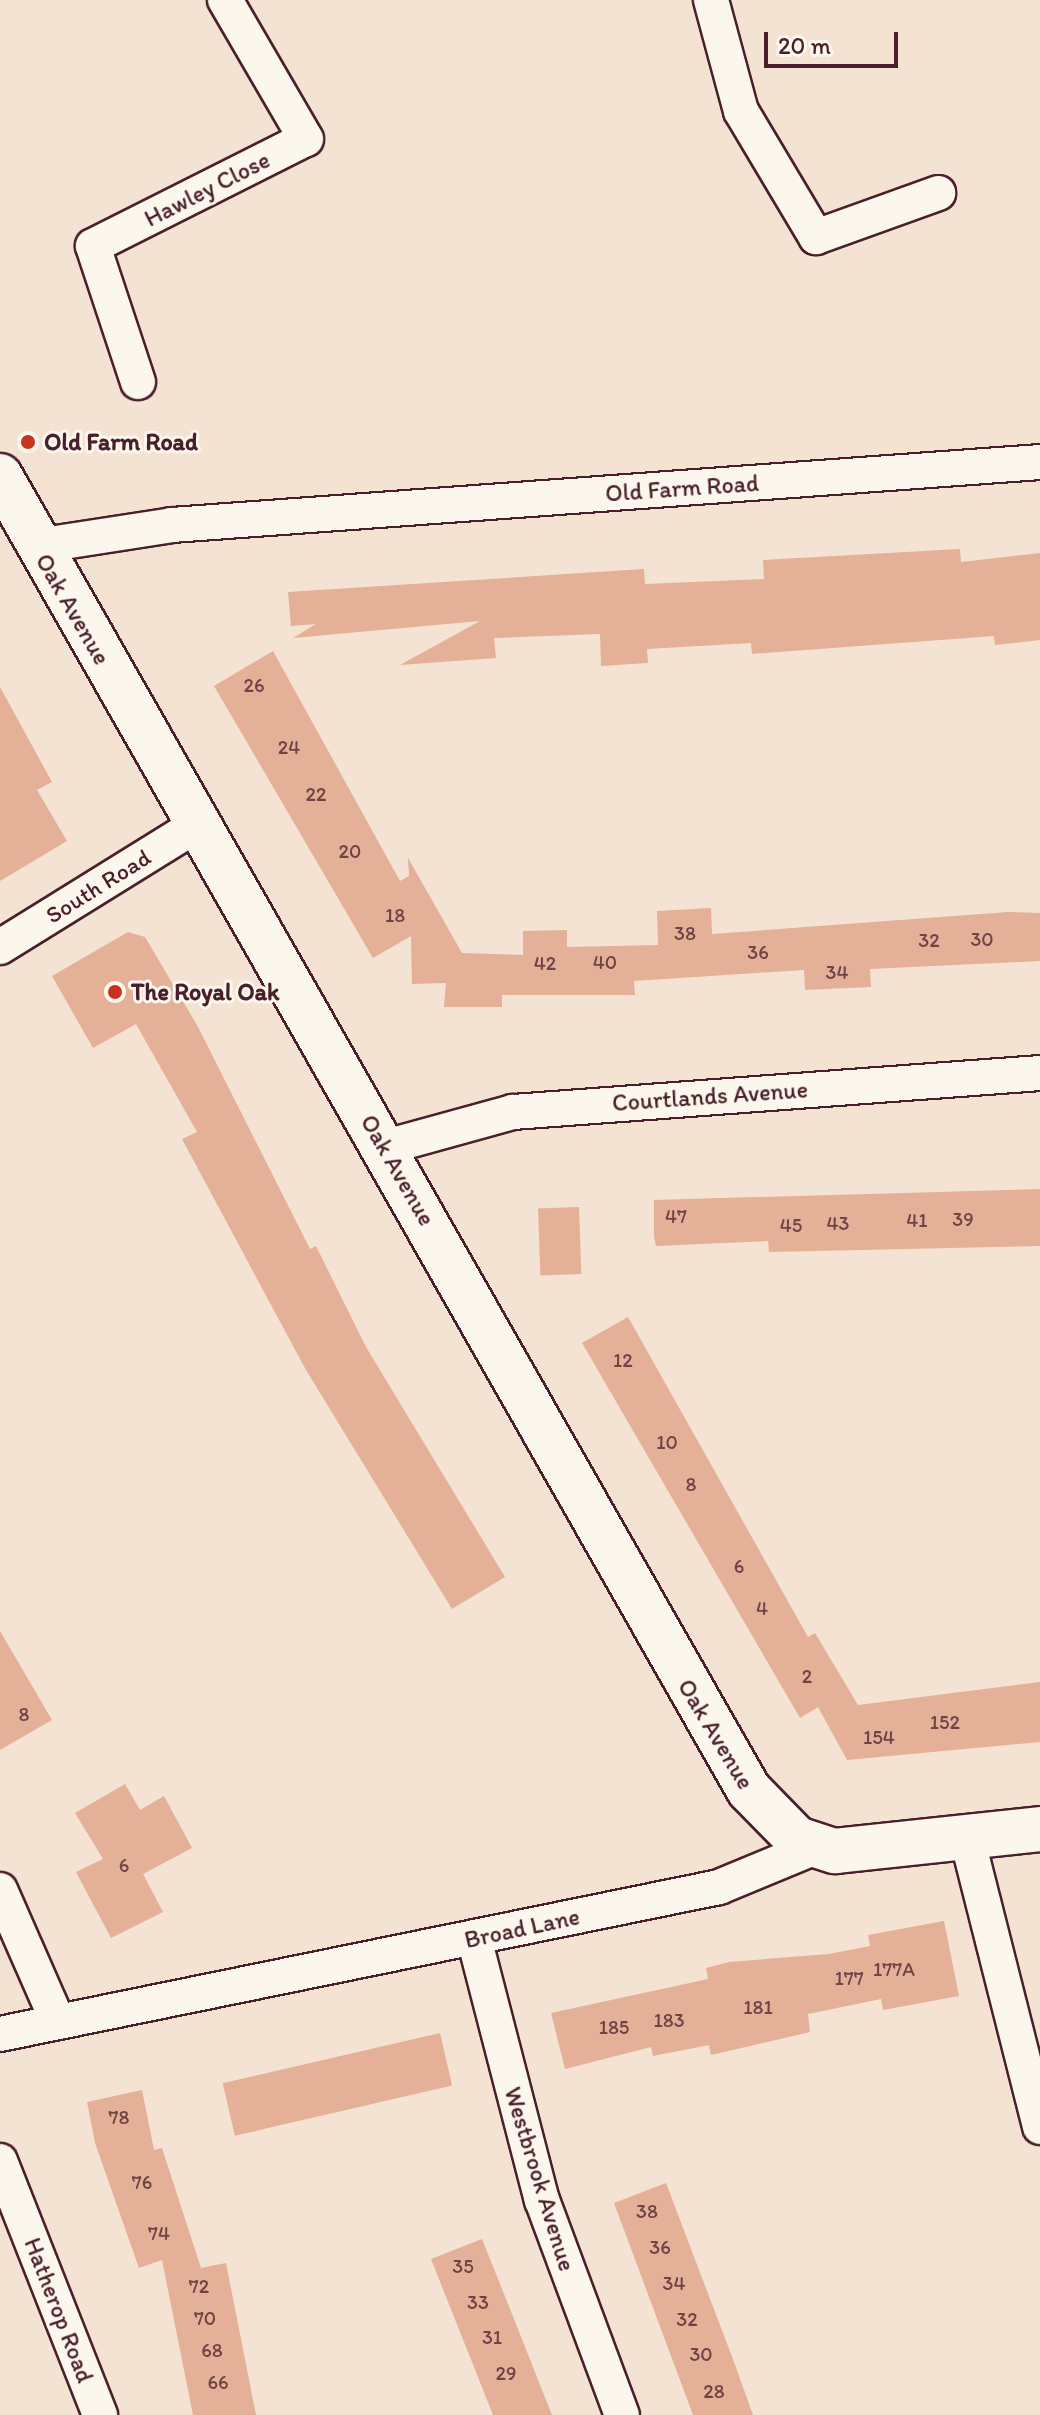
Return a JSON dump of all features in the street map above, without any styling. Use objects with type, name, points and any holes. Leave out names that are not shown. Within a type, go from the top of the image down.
[{"type":"street","name":"Hawley Close","points":[[138,382],[93,246],[306,139],[225,0]]},
{"type":"street","points":[[711,0],[741,111],[816,237],[938,193]]},
{"type":"street","name":"Old Farm Road","points":[[37,546],[172,525],[1040,462]]},
{"type":"street","name":"Oak Avenue","points":[[0,476],[197,825],[386,1147],[749,1790],[813,1848]]},
{"type":"street","name":"South Road","points":[[0,947],[197,825]]},
{"type":"street","name":"Courtlands Avenue","points":[[386,1147],[513,1112],[1040,1073]]},
{"type":"street","name":"Broad Lane","points":[[0,2034],[744,1880],[813,1848],[865,1851],[968,1842],[1040,1829]]},
{"type":"street","points":[[968,1842],[1040,2127]]},
{"type":"street","points":[[0,1890],[57,2020]]},
{"type":"street","name":"Westbrook Avenue","points":[[474,1938],[542,2200],[622,2415]]},
{"type":"street","name":"Hatherop Road","points":[[0,2161],[100,2415]]},
{"type":"building","points":[[960,549],[961,562],[1040,553],[1040,640],[995,645],[994,636],[752,654],[751,643],[647,649],[648,663],[601,666],[600,634],[494,638],[496,658],[400,665],[480,621],[293,638],[316,624],[291,626],[288,592],[644,569],[645,584],[764,579],[763,560]]},
{"type":"building","points":[[273,651],[400,881],[409,876],[408,858],[462,953],[523,955],[523,931],[567,930],[567,947],[658,945],[657,911],[711,908],[712,934],[1008,912],[1040,913],[1040,961],[870,969],[871,987],[805,990],[804,970],[634,981],[635,995],[502,995],[502,1007],[444,1007],[446,983],[412,984],[411,936],[373,958],[214,686]]},
{"type":"building","points":[[0,687],[52,782],[37,790],[67,841],[0,881]]},
{"type":"building","points":[[128,932],[145,937],[197,1025],[310,1249],[316,1246],[366,1347],[505,1577],[452,1609],[306,1370],[182,1139],[197,1132],[136,1024],[93,1048],[52,976]]},
{"type":"building","points":[[1040,1189],[1040,1246],[769,1252],[768,1241],[656,1246],[654,1236],[654,1200]]},
{"type":"building","points":[[579,1207],[581,1274],[540,1275],[538,1208]]},
{"type":"building","points":[[628,1317],[808,1637],[815,1633],[858,1705],[1040,1682],[1040,1742],[847,1760],[818,1707],[800,1718],[582,1343]]},
{"type":"building","points":[[0,1631],[52,1720],[0,1750]]},
{"type":"building","points":[[125,1784],[140,1810],[164,1796],[192,1848],[143,1874],[163,1912],[111,1938],[76,1872],[103,1859],[75,1813]]},
{"type":"building","points":[[944,1921],[959,1996],[883,2010],[881,1999],[808,2014],[810,2032],[711,2055],[709,2045],[653,2056],[651,2047],[565,2069],[551,2013],[708,1979],[706,1968],[729,1962],[829,1954],[870,1946],[868,1935]]},
{"type":"building","points":[[440,2033],[452,2086],[235,2136],[223,2083]]},
{"type":"building","points":[[142,2090],[154,2150],[162,2148],[201,2268],[226,2263],[256,2415],[193,2415],[162,2260],[139,2268],[95,2143],[87,2102]]},
{"type":"building","points":[[666,2183],[753,2415],[693,2415],[614,2203]]},
{"type":"building","points":[[482,2239],[552,2415],[493,2415],[431,2259]]},
{"type":"place","name":"Old Farm Road","points":[[28,442]]},
{"type":"place","name":"The Royal Oak","points":[[115,992]]}]
